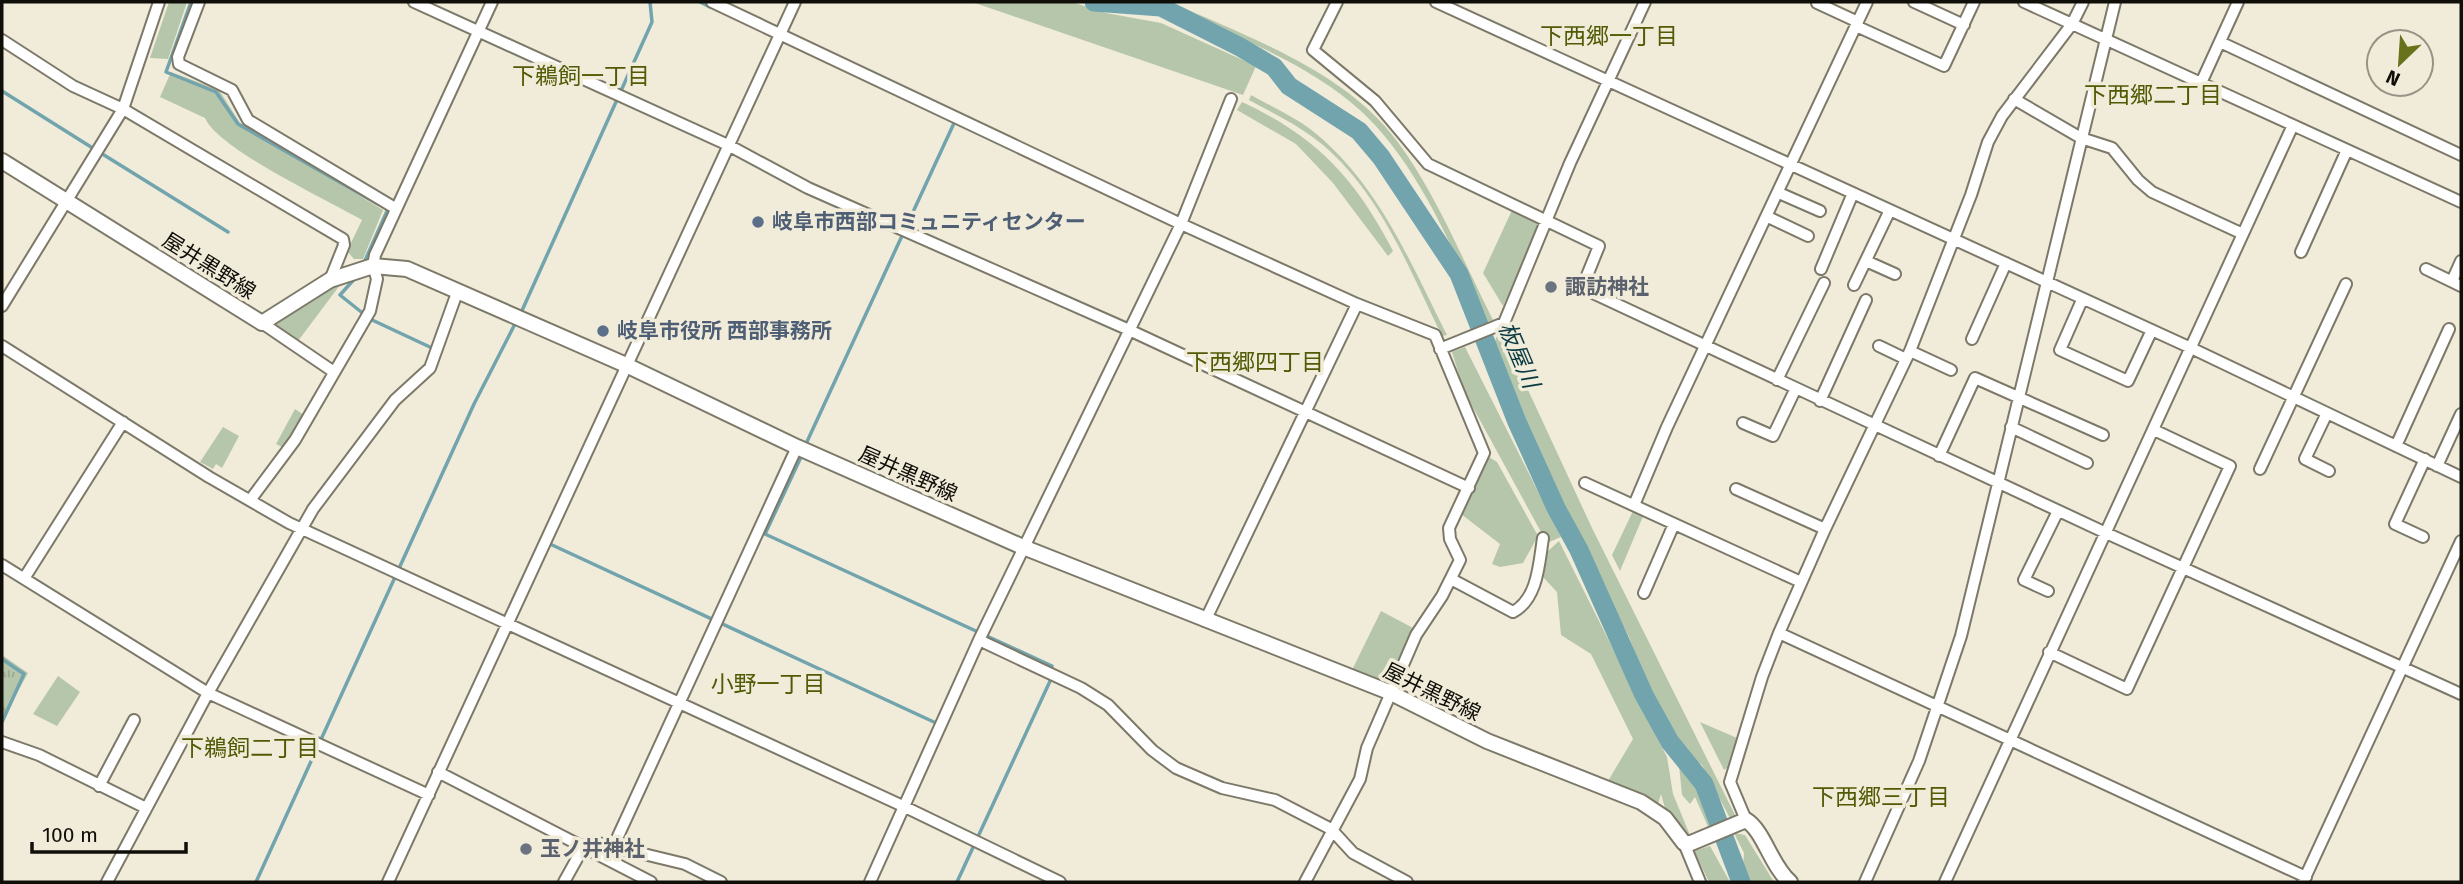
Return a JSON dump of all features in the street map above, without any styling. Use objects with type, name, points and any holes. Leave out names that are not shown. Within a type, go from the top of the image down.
[{"type":"main road","name":"屋井黒野線","points":[[2,162],[262,324],[330,280],[373,266],[407,269],[626,365],[797,447],[1023,547],[1389,692],[1487,741],[1641,802],[1665,818],[1687,843]]},
{"type":"main road","points":[[1687,843],[1744,820],[1790,882]]},
{"type":"street","points":[[2,306],[124,109],[129,83],[159,2]]},
{"type":"street","points":[[199,2],[178,57],[179,64],[232,90],[248,120],[395,208]]},
{"type":"street","points":[[414,2],[728,145],[808,188],[1127,329],[1469,488]]},
{"type":"street","points":[[251,499],[295,440],[370,311],[377,279],[373,266],[395,208],[492,2]]},
{"type":"street","points":[[712,2],[1181,224],[1357,304],[1435,335],[1444,347],[1484,453],[1449,528],[1450,540],[1460,559],[1451,579],[1416,635],[1367,748],[1360,779],[1305,882]]},
{"type":"street","points":[[388,882],[795,2]]},
{"type":"street","points":[[1337,2],[1314,50],[1375,101],[1428,164],[1599,246],[1582,288],[1795,390],[2403,670],[2461,694]]},
{"type":"street","points":[[1436,2],[1952,241],[2191,348],[2461,477]]},
{"type":"street","points":[[1444,347],[1504,323],[1547,219],[1645,2]]},
{"type":"street","points":[[1634,505],[1667,427],[1867,2]]},
{"type":"street","points":[[1913,2],[1964,25]]},
{"type":"street","points":[[1817,3],[1944,66],[1975,2]]},
{"type":"street","points":[[2024,2],[2461,202]]},
{"type":"street","points":[[1744,820],[1730,782],[1762,677],[1779,633],[1825,528],[1908,355],[1988,142],[2014,99],[2072,24],[2082,2]]},
{"type":"street","points":[[1864,882],[1896,816],[1939,707],[1961,636],[2115,2]]},
{"type":"street","points":[[2202,83],[2238,2]]},
{"type":"street","points":[[2,40],[73,86],[124,109],[343,239],[344,245],[330,280]]},
{"type":"street","points":[[2220,42],[2461,155]]},
{"type":"street","points":[[870,882],[979,640],[1127,329],[1181,224],[1231,99]]},
{"type":"street","points":[[2014,99],[2081,138],[2112,148],[2138,180],[2152,192],[2243,234]]},
{"type":"street","points":[[1945,882],[2293,125]]},
{"type":"street","points":[[2301,252],[2347,150]]},
{"type":"street","points":[[1779,193],[1820,211]]},
{"type":"street","points":[[1821,269],[1853,193]]},
{"type":"street","points":[[1854,285],[1890,210]]},
{"type":"street","points":[[1768,217],[1808,236]]},
{"type":"street","points":[[1866,261],[1895,274]]},
{"type":"street","points":[[2426,270],[2457,283],[2461,261]]},
{"type":"street","points":[[1972,339],[2006,263]]},
{"type":"street","points":[[1777,380],[1824,283]]},
{"type":"street","points":[[2260,469],[2346,284]]},
{"type":"street","points":[[107,882],[208,693],[302,528],[337,475],[395,400],[430,368],[458,290]]},
{"type":"street","points":[[1820,401],[1866,300]]},
{"type":"street","points":[[2082,300],[2060,350],[2128,381],[2151,332]]},
{"type":"street","points":[[1205,621],[1357,304]]},
{"type":"street","points":[[262,324],[334,372]]},
{"type":"street","points":[[2396,446],[2449,329]]},
{"type":"street","points":[[2,346],[209,477],[302,528],[905,807],[1060,882]]},
{"type":"street","points":[[1879,346],[1951,370]]},
{"type":"street","points":[[1939,456],[1975,378],[2103,435]]},
{"type":"street","points":[[1743,423],[1773,436],[1795,390]]},
{"type":"street","points":[[2327,413],[2305,459],[2329,471]]},
{"type":"street","points":[[2438,466],[2461,414]]},
{"type":"street","points":[[25,577],[122,422]]},
{"type":"street","points":[[2011,427],[2087,463]]},
{"type":"street","points":[[2049,652],[2127,689],[2185,568],[2230,467],[2154,430]]},
{"type":"street","points":[[614,845],[797,447]]},
{"type":"street","points":[[2423,537],[2395,524],[2425,459]]},
{"type":"street","points":[[1585,483],[1801,582]]},
{"type":"street","points":[[1736,489],[1825,528]]},
{"type":"street","points":[[2048,592],[2024,580],[2058,511]]},
{"type":"street","points":[[1644,593],[1674,524]]},
{"type":"street","points":[[1451,579],[1513,612],[1525,602],[1537,578],[1543,538]]},
{"type":"street","points":[[1779,633],[2011,739],[2304,880],[2461,541]]},
{"type":"street","points":[[2,565],[25,577],[70,610],[208,693],[429,794]]},
{"type":"street","points":[[979,640],[1081,688],[1108,705],[1152,750],[1176,768],[1222,788],[1275,800],[1331,829],[1353,853],[1407,882]]},
{"type":"street","points":[[99,786],[134,720]]},
{"type":"street","points":[[2,742],[38,755],[146,808]]},
{"type":"street","points":[[438,772],[651,882]]},
{"type":"street","points":[[564,882],[583,846],[594,842],[685,864],[721,882]]},
{"type":"street","points":[[1687,843],[1700,882]]},
{"type":"green space","points":[[169,2],[187,2],[168,59],[150,58]]},
{"type":"green space","points":[[972,2],[1072,2],[1106,13],[1161,23],[1256,66],[1243,95]]},
{"type":"green space","points":[[1173,3],[1294,59],[1324,76],[1376,116],[1397,141],[1425,183],[1493,320],[1484,323],[1448,239],[1418,183],[1382,133],[1362,112],[1319,79],[1295,65],[1171,7]]},
{"type":"green space","points":[[171,72],[219,90],[240,123],[383,210],[363,259],[354,259],[347,251],[362,220],[252,159],[214,131],[205,118],[160,97]]},
{"type":"green space","points":[[1251,95],[1295,119],[1320,137],[1361,180],[1393,229],[1447,335],[1442,336],[1389,229],[1356,179],[1314,138],[1249,100]]},
{"type":"green space","points":[[1242,102],[1292,130],[1331,162],[1379,225],[1393,251],[1388,256],[1333,183],[1296,144],[1237,110]]},
{"type":"green space","points":[[1513,208],[1542,221],[1503,306],[1483,273]]},
{"type":"green space","points":[[340,285],[298,341],[276,326],[275,321],[320,293]]},
{"type":"green space","points":[[1497,336],[1504,338],[1592,528],[1736,817],[1732,822],[1702,765],[1684,753],[1665,733],[1629,637],[1591,566],[1571,518],[1558,501],[1492,348]]},
{"type":"green space","points":[[1465,347],[1561,537],[1547,543],[1464,391],[1452,352]]},
{"type":"green space","points":[[295,409],[304,415],[286,449],[276,444]]},
{"type":"green space","points":[[223,427],[239,436],[222,468],[216,464],[213,469],[200,462]]},
{"type":"green space","points":[[1489,457],[1497,462],[1538,536],[1523,563],[1500,567],[1492,564],[1500,544],[1461,514]]},
{"type":"green space","points":[[1634,509],[1644,514],[1620,571],[1612,555]]},
{"type":"green space","points":[[1559,541],[1667,757],[1673,794],[1692,840],[1671,829],[1661,794],[1658,804],[1608,781],[1633,739],[1591,654],[1561,635],[1557,592],[1542,576],[1547,552]]},
{"type":"green space","points":[[1381,611],[1415,629],[1386,683],[1352,670]]},
{"type":"green space","points":[[2,655],[28,673],[2,720]]},
{"type":"green space","points":[[58,676],[80,692],[57,726],[33,714]]},
{"type":"green space","points":[[1700,722],[1737,738],[1724,770]]},
{"type":"green space","points":[[1686,761],[1706,793],[1710,810],[1710,831],[1695,797],[1690,804],[1682,795],[1679,765]]},
{"type":"green space","points":[[1734,833],[1745,835],[1774,882],[1742,882],[1744,853]]},
{"type":"green space","points":[[1710,846],[1730,882],[1709,882],[1694,851]]},
{"type":"waterway","points":[[191,2],[166,72],[216,92],[238,124],[378,204]]},
{"type":"waterway","points":[[520,315],[652,22],[650,2]]},
{"type":"waterway","points":[[700,2],[710,7]]},
{"type":"waterway","name":"板屋川","points":[[1094,2],[1161,7],[1240,47],[1274,67],[1289,86],[1359,131],[1381,157],[1459,274],[1517,422],[1556,508],[1579,550],[1644,695],[1670,742],[1704,784],[1741,882]]},
{"type":"waterway","points":[[2,91],[91,147]]},
{"type":"waterway","points":[[805,446],[955,121]]},
{"type":"waterway","points":[[104,155],[228,232]]},
{"type":"waterway","points":[[363,265],[388,209]]},
{"type":"waterway","points":[[358,275],[340,295],[370,319],[432,348]]},
{"type":"waterway","points":[[256,882],[474,404],[516,322]]},
{"type":"waterway","points":[[801,457],[765,534],[1052,666],[1051,679],[957,882]]},
{"type":"waterway","points":[[550,544],[936,723]]},
{"type":"waterway","points":[[2,659],[24,674],[2,722]]},
{"type":"place","name":"岐阜市西部コミュニティセンター","points":[[758,222]]},
{"type":"place","name":"諏訪神社","points":[[1551,287]]},
{"type":"place","name":"岐阜市役所 西部事務所","points":[[603,331]]},
{"type":"place","name":"玉ノ井神社","points":[[526,849]]},
{"type":"district","name":"下西郷一丁目","points":[[1609,36]]},
{"type":"district","name":"下鵜飼一丁目","points":[[581,76]]},
{"type":"district","name":"下西郷二丁目","points":[[2153,95]]},
{"type":"district","name":"下西郷四丁目","points":[[1255,362]]},
{"type":"district","name":"小野一丁目","points":[[768,684]]},
{"type":"district","name":"下鵜飼二丁目","points":[[250,748]]},
{"type":"district","name":"下西郷三丁目","points":[[1881,797]]}]
